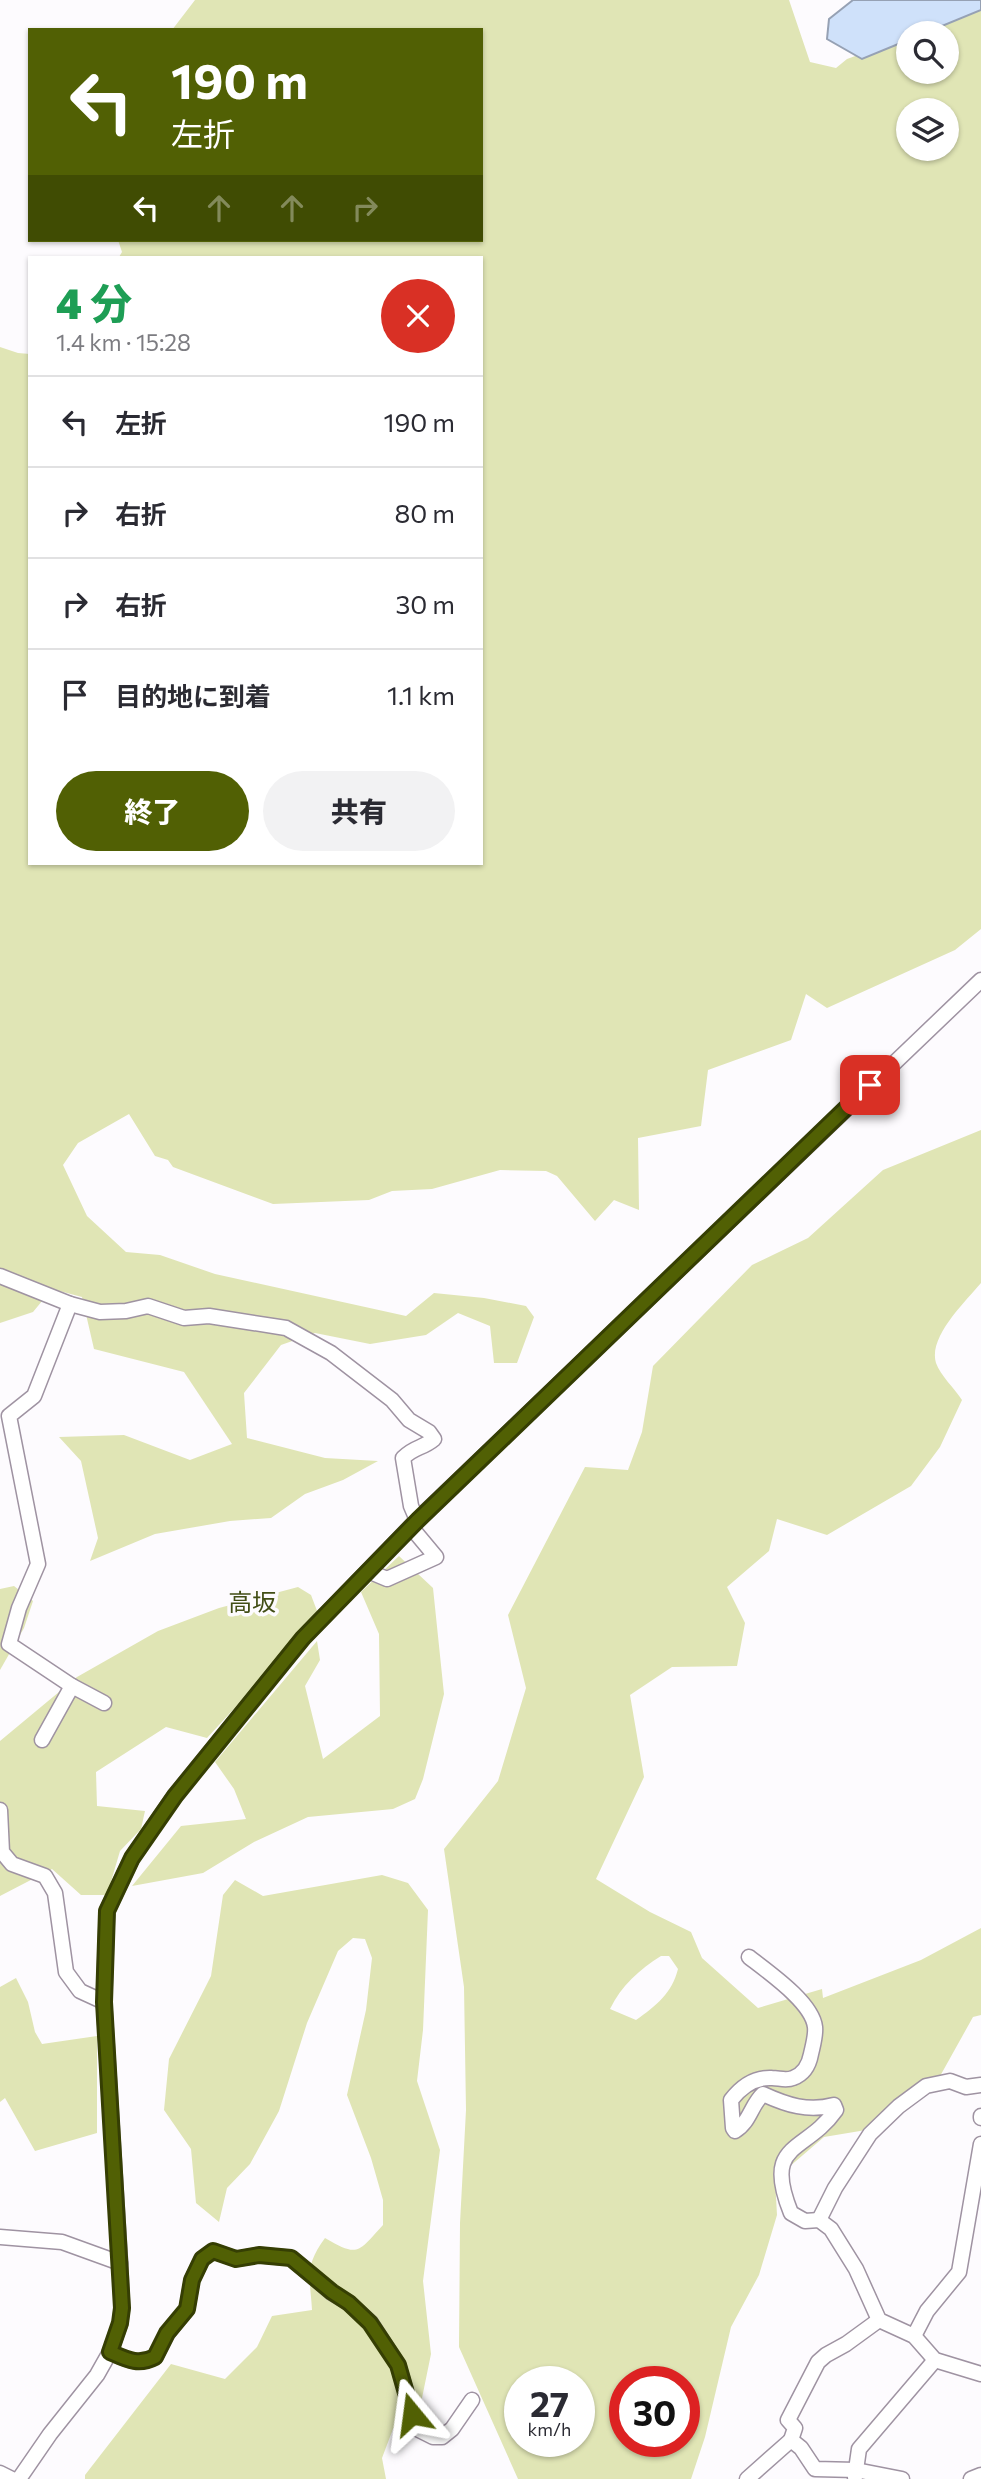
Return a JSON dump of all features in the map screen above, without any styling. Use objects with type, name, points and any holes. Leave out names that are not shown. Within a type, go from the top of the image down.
[{"type":"street","points":[[19,2479],[50,2434],[97,2375],[110,2352],[120,2323],[120,2263],[104,2002],[107,1911],[132,1858],[175,1796],[303,1638],[414,1523],[981,980]]},
{"type":"street","points":[[0,1276],[70,1304],[100,1312],[126,1311],[148,1306],[184,1318],[209,1316],[286,1328],[331,1353],[392,1400],[409,1420],[429,1432],[433,1439],[426,1446],[413,1448],[403,1458],[414,1523],[436,1558],[387,1579],[368,1571]]},
{"type":"street","points":[[70,1304],[34,1396],[9,1416],[38,1564],[19,1608],[9,1644],[72,1686],[104,1703]]},
{"type":"street","points":[[42,1740],[72,1686]]},
{"type":"street","points":[[0,1810],[2,1852],[12,1864],[45,1876],[55,1893],[66,1972],[80,1991],[104,2002]]},
{"type":"street","points":[[749,1957],[804,2004],[816,2029],[811,2058],[803,2073],[790,2080],[768,2077],[753,2081],[739,2090],[731,2100],[733,2128],[735,2131],[745,2125],[754,2104],[763,2094],[783,2104],[808,2109],[834,2105],[836,2110],[831,2118],[796,2146],[783,2161],[780,2180],[791,2213],[805,2221],[819,2220],[831,2229],[856,2269],[879,2320],[914,2336],[935,2360],[981,2374]]},
{"type":"street","points":[[819,2220],[835,2188],[870,2134],[899,2106],[926,2086],[950,2081],[966,2087],[981,2085]]},
{"type":"street","points":[[914,2336],[927,2311],[959,2272],[981,2144]]},
{"type":"street","points":[[0,2237],[62,2242],[120,2263]]},
{"type":"street","points":[[110,2352],[130,2361],[142,2362],[155,2357],[167,2333],[187,2309],[192,2280],[202,2259],[213,2251],[236,2259],[259,2255],[291,2258],[349,2303],[370,2323],[398,2365],[416,2429],[433,2437],[442,2437],[452,2429],[472,2400]]},
{"type":"street","points":[[747,2479],[791,2440],[795,2428],[789,2420],[790,2414],[818,2362],[879,2320]]},
{"type":"street","points":[[855,2474],[859,2449],[935,2360]]},
{"type":"street","points":[[791,2440],[801,2448],[815,2469],[902,2479]]},
{"type":"street","points":[[0,2473],[12,2479]]},
{"type":"street","points":[[971,2479],[981,2475]]},
{"type":"green space","points":[[195,0],[789,0],[810,62],[836,68],[847,59],[896,41],[896,84],[959,84],[959,21],[951,21],[981,10],[981,929],[955,950],[827,1008],[806,994],[791,1040],[708,1070],[701,1126],[638,1138],[639,1210],[614,1200],[595,1221],[557,1176],[546,1171],[500,1170],[432,1189],[392,1191],[369,1200],[273,1204],[173,1167],[168,1160],[155,1156],[129,1114],[78,1143],[63,1165],[87,1216],[126,1252],[160,1255],[215,1274],[406,1316],[434,1293],[526,1306],[534,1317],[517,1363],[494,1363],[490,1326],[458,1313],[426,1335],[370,1344],[315,1333],[281,1345],[244,1393],[247,1438],[325,1458],[378,1461],[343,1480],[305,1494],[271,1518],[230,1521],[155,1534],[90,1561],[98,1538],[81,1461],[59,1437],[124,1435],[190,1460],[232,1444],[184,1372],[94,1349],[82,1297],[52,1289],[33,1312],[0,1323],[0,347],[28,354],[28,865],[483,865],[483,256],[120,256],[122,252],[119,242],[483,242],[483,28],[174,28]]},
{"type":"green space","points":[[981,1130],[981,1283],[950,1320],[937,1342],[935,1353],[938,1368],[962,1400],[940,1447],[911,1486],[827,1535],[777,1519],[769,1551],[727,1587],[745,1623],[737,1666],[672,1667],[630,1695],[644,1777],[596,1879],[650,1912],[691,1932],[702,1958],[758,2008],[822,1989],[823,1998],[921,1960],[981,1928],[981,2015],[973,2017],[939,2078],[866,2130],[824,2137],[775,2179],[777,2215],[759,2275],[731,2327],[700,2452],[700,2366],[609,2366],[609,2457],[698,2457],[691,2479],[518,2479],[508,2457],[595,2457],[595,2366],[504,2366],[504,2448],[459,2347],[460,2223],[466,2110],[464,1987],[444,1849],[498,1781],[526,1688],[508,1615],[585,1467],[628,1470],[642,1432],[653,1366],[752,1265],[808,1238],[883,1170]],"holes":[[[661,1956],[669,1956],[678,1969],[675,1978],[650,2010],[636,2020],[610,2009],[632,1979]]]},
{"type":"green space","points":[[399,1556],[433,1588],[444,1694],[423,1779],[415,1799],[393,1809],[308,1817],[254,1842],[203,1873],[132,1886],[181,1826],[246,1819],[234,1789],[215,1762],[317,1641],[320,1660],[305,1686],[323,1759],[380,1716],[379,1634],[361,1592]]},
{"type":"green space","points":[[14,1586],[33,1601],[24,1628],[0,1670],[0,1589]]},
{"type":"green space","points":[[298,1587],[311,1595],[319,1616],[207,1738],[166,1727],[96,1772],[97,1806],[145,1811],[141,1829],[120,1851],[107,1895],[81,1895],[52,1869],[0,1896],[0,1741],[77,1677],[158,1631],[219,1608]]},
{"type":"green space","points":[[382,1875],[408,1883],[428,1910],[423,2030],[417,2081],[440,2150],[423,2281],[431,2354],[422,2398],[393,2429],[382,2458],[386,2479],[85,2479],[85,2475],[171,2364],[225,2379],[257,2347],[272,2316],[312,2310],[311,2265],[325,2238],[345,2248],[357,2249],[383,2225],[383,2200],[371,2158],[347,2095],[366,2010],[372,1958],[365,1939],[353,1938],[338,1951],[307,2023],[279,2111],[250,2164],[227,2188],[219,2222],[196,2203],[191,2149],[164,2110],[169,2059],[211,1976],[223,1895],[235,1880],[263,1896]]},
{"type":"green space","points":[[16,1978],[28,2002],[35,2032],[42,2044],[97,2036],[97,2133],[35,2151],[5,2098],[0,2102],[0,1987]]},
{"type":"water","points":[[853,0],[981,0],[981,10],[954,21],[896,21],[896,45],[862,59],[827,39],[829,19]]},
{"type":"district","name":"高坂","points":[[252,1601]]},
{"type":"route","points":[[412,2414],[398,2365],[370,2323],[349,2303],[291,2258],[259,2255],[236,2259],[213,2251],[202,2259],[192,2280],[187,2309],[167,2333],[155,2357],[142,2362],[130,2361],[110,2352],[122,2308],[104,2002],[107,1911],[132,1858],[175,1796],[303,1638],[418,1520],[870,1085]]}]
